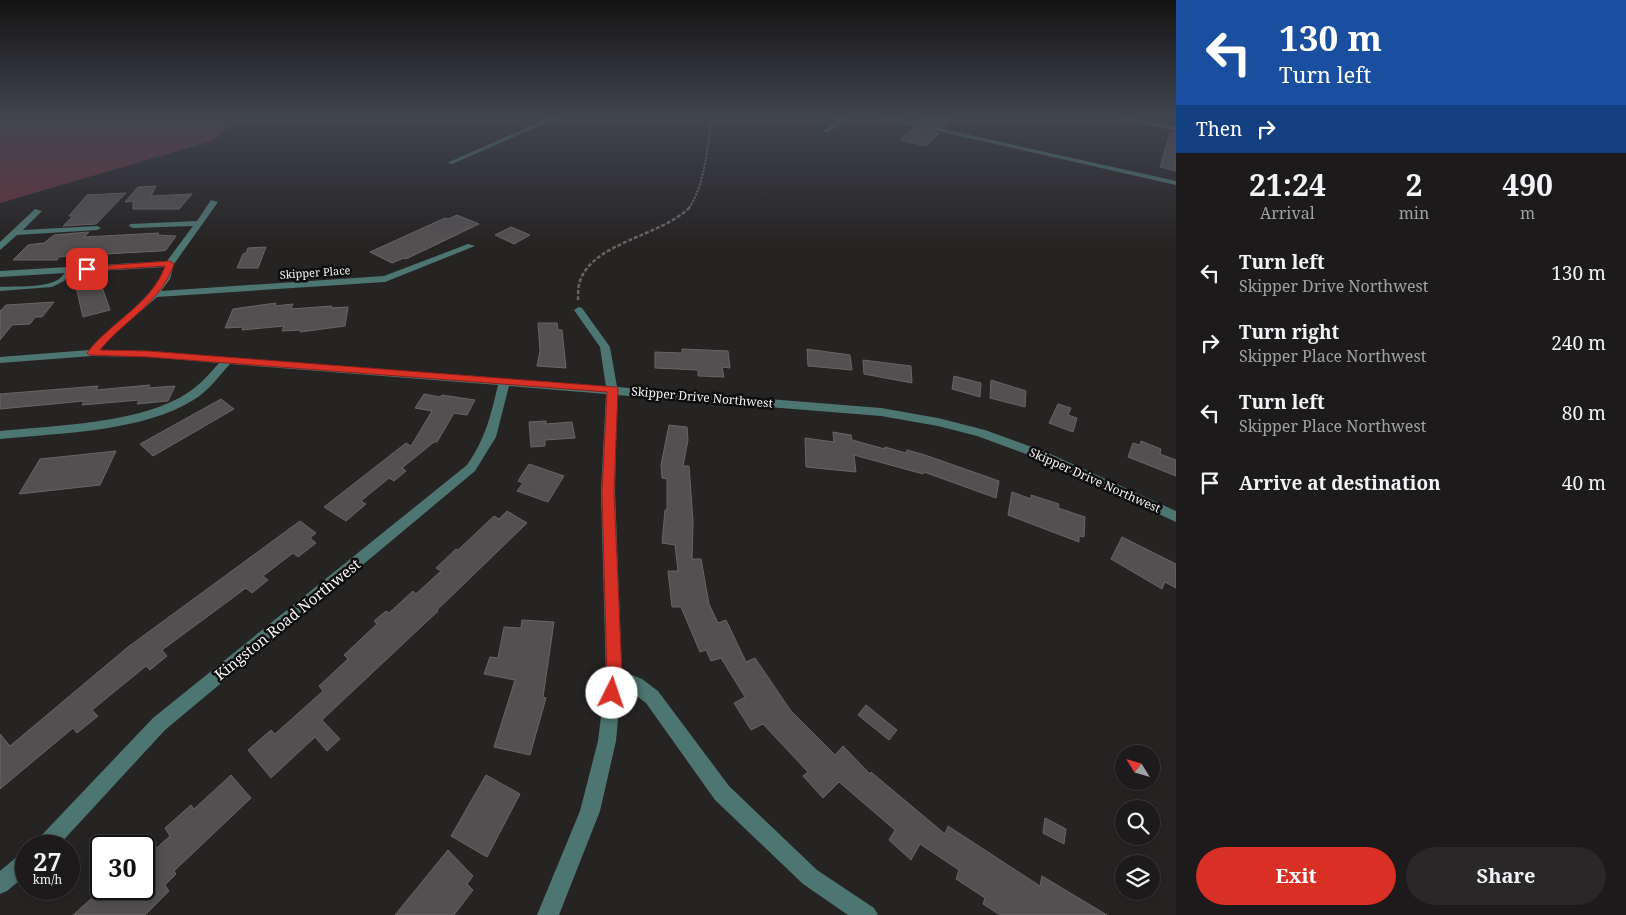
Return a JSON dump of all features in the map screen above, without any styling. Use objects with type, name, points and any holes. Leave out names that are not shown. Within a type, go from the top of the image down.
[{"type":"street","points":[[450,163],[460,159]]},
{"type":"street","points":[[1067,159],[1176,183]]},
{"type":"street","points":[[92,353],[106,336],[154,294],[165,279],[170,264],[214,202]]},
{"type":"street","points":[[0,247],[38,212]]},
{"type":"street","points":[[133,226],[199,223]]},
{"type":"street","points":[[15,233],[97,228]]},
{"type":"street","name":"Skipper Place","points":[[154,294],[385,279],[471,246]]},
{"type":"street","points":[[0,274],[170,264]]},
{"type":"street","points":[[548,915],[561,888],[590,811],[607,742],[614,676],[608,492],[612,389],[605,347],[579,310]]},
{"type":"street","name":"Skipper Drive Northwest","points":[[0,360],[92,353],[148,354],[612,389],[881,412],[936,421],[994,437],[1036,452],[1176,517]]},
{"type":"street","points":[[0,436],[120,421],[164,410],[188,398],[208,382],[228,360]]},
{"type":"street","name":"Kingston Road Northwest","points":[[55,835],[159,724],[472,468],[484,453],[492,437],[504,381]]},
{"type":"street","points":[[614,676],[636,685],[652,697],[722,793],[810,877],[867,915]]},
{"type":"street","points":[[0,884],[15,871]]},
{"type":"lane","points":[[0,289],[50,286],[62,280],[70,270]]},
{"type":"path","points":[[579,310],[577,295],[583,274],[591,262],[604,253],[660,228],[677,218],[694,200],[705,159]]},
{"type":"shaded area","points":[[0,159],[151,159],[0,203]]},
{"type":"building","points":[[1162,159],[1176,159],[1176,171],[1160,167]]},
{"type":"building","points":[[156,186],[151,196],[192,194],[179,209],[133,209],[133,201],[125,202],[138,187]]},
{"type":"building","points":[[126,193],[96,224],[63,226],[73,216],[69,216],[87,195]]},
{"type":"building","points":[[457,215],[479,224],[406,259],[404,258],[392,263],[370,252],[445,218],[448,219]]},
{"type":"building","points":[[511,227],[530,235],[514,244],[495,235]]},
{"type":"building","points":[[89,232],[84,237],[159,233],[157,235],[176,236],[166,250],[160,251],[67,256],[59,257],[57,260],[13,260],[28,245],[44,243],[54,235]]},
{"type":"building","points":[[266,247],[258,268],[237,268],[248,248]]},
{"type":"building","points":[[100,281],[110,310],[83,317],[76,287],[80,282]]},
{"type":"building","points":[[54,302],[42,317],[35,317],[30,324],[12,325],[0,340],[0,311],[6,305]]},
{"type":"building","points":[[276,303],[275,306],[293,304],[291,309],[332,306],[331,308],[348,307],[345,326],[300,332],[301,330],[282,331],[284,326],[242,330],[243,327],[225,328],[233,309]]},
{"type":"building","points":[[538,323],[557,323],[558,330],[562,330],[566,368],[537,366],[540,351]]},
{"type":"building","points":[[682,349],[728,351],[730,368],[722,367],[724,377],[698,376],[698,370],[655,368],[655,352],[682,353]]},
{"type":"building","points":[[807,349],[850,355],[852,370],[808,366]]},
{"type":"building","points":[[863,360],[911,366],[912,383],[864,374]]},
{"type":"building","points":[[954,376],[981,383],[980,397],[952,389]]},
{"type":"building","points":[[991,380],[1026,391],[1025,407],[990,398]]},
{"type":"building","points":[[150,385],[148,388],[175,386],[168,401],[137,404],[139,400],[82,405],[84,401],[0,409],[0,394],[98,386],[96,390]]},
{"type":"building","points":[[424,394],[475,400],[467,415],[454,413],[437,442],[434,442],[402,468],[406,471],[394,481],[389,478],[361,501],[366,504],[346,521],[324,507],[406,443],[411,446],[432,411],[415,408]]},
{"type":"building","points":[[221,399],[234,409],[153,456],[140,444]]},
{"type":"building","points":[[1058,404],[1071,408],[1068,415],[1077,418],[1073,432],[1049,423]]},
{"type":"building","points":[[546,421],[546,424],[572,422],[575,438],[545,440],[545,446],[531,447],[529,422]]},
{"type":"building","points":[[669,425],[687,427],[688,440],[683,466],[689,466],[693,521],[692,559],[701,559],[709,604],[718,623],[726,620],[746,662],[755,658],[791,711],[835,755],[843,746],[870,774],[871,772],[945,834],[948,826],[1040,886],[1042,876],[1107,915],[1000,915],[983,904],[985,898],[956,879],[959,870],[920,844],[911,860],[889,840],[895,830],[839,782],[823,798],[803,776],[808,772],[763,724],[751,730],[734,703],[745,697],[721,658],[711,661],[706,650],[700,652],[681,607],[672,607],[668,571],[678,571],[675,545],[662,543],[665,510],[667,510],[667,479],[662,478],[661,465]]},
{"type":"building","points":[[833,432],[851,435],[852,440],[885,449],[885,447],[906,453],[907,450],[925,455],[999,481],[996,498],[924,472],[923,474],[854,455],[856,472],[806,467],[805,438],[834,442]]},
{"type":"building","points":[[1141,441],[1161,449],[1160,454],[1176,460],[1176,476],[1128,457],[1133,443],[1140,445]]},
{"type":"building","points":[[116,451],[100,485],[19,494],[40,459]]},
{"type":"building","points":[[529,464],[564,476],[548,502],[517,491],[523,483],[518,481]]},
{"type":"building","points":[[1012,492],[1031,499],[1031,495],[1059,504],[1058,508],[1085,517],[1084,537],[1079,536],[1079,542],[1008,515]]},
{"type":"building","points":[[507,511],[527,523],[438,611],[322,720],[340,739],[327,751],[315,737],[271,778],[248,750],[271,730],[275,734],[323,691],[319,686],[348,659],[344,655],[377,624],[374,621],[386,611],[389,613],[413,591],[416,594],[441,571],[436,568],[456,549],[458,550],[494,516],[499,519]]},
{"type":"building","points":[[300,521],[316,533],[310,538],[316,543],[298,557],[293,553],[263,576],[268,580],[252,593],[246,588],[162,650],[167,656],[150,670],[146,666],[92,710],[98,716],[77,733],[73,728],[0,789],[0,734],[10,746],[128,647]]},
{"type":"building","points":[[1122,537],[1176,564],[1176,588],[1165,582],[1162,589],[1111,559]]},
{"type":"building","points":[[522,620],[554,622],[543,697],[546,698],[530,755],[494,747],[515,680],[484,674],[490,657],[498,658],[504,627],[521,628]]},
{"type":"building","points":[[866,705],[897,730],[889,740],[858,715]]},
{"type":"building","points":[[231,775],[251,798],[174,871],[176,874],[165,885],[169,891],[145,915],[73,915],[90,900],[155,900],[155,849],[170,836],[165,828],[191,805],[194,809]]},
{"type":"building","points":[[486,775],[520,794],[487,857],[451,836]]},
{"type":"building","points":[[1045,818],[1066,829],[1064,844],[1043,833]]},
{"type":"building","points":[[448,850],[473,876],[467,884],[473,890],[454,915],[395,915]]},
{"type":"route","points":[[87,269],[170,264],[165,279],[154,294],[106,336],[92,353],[148,354],[612,389],[608,492],[614,676],[612,693]]}]
